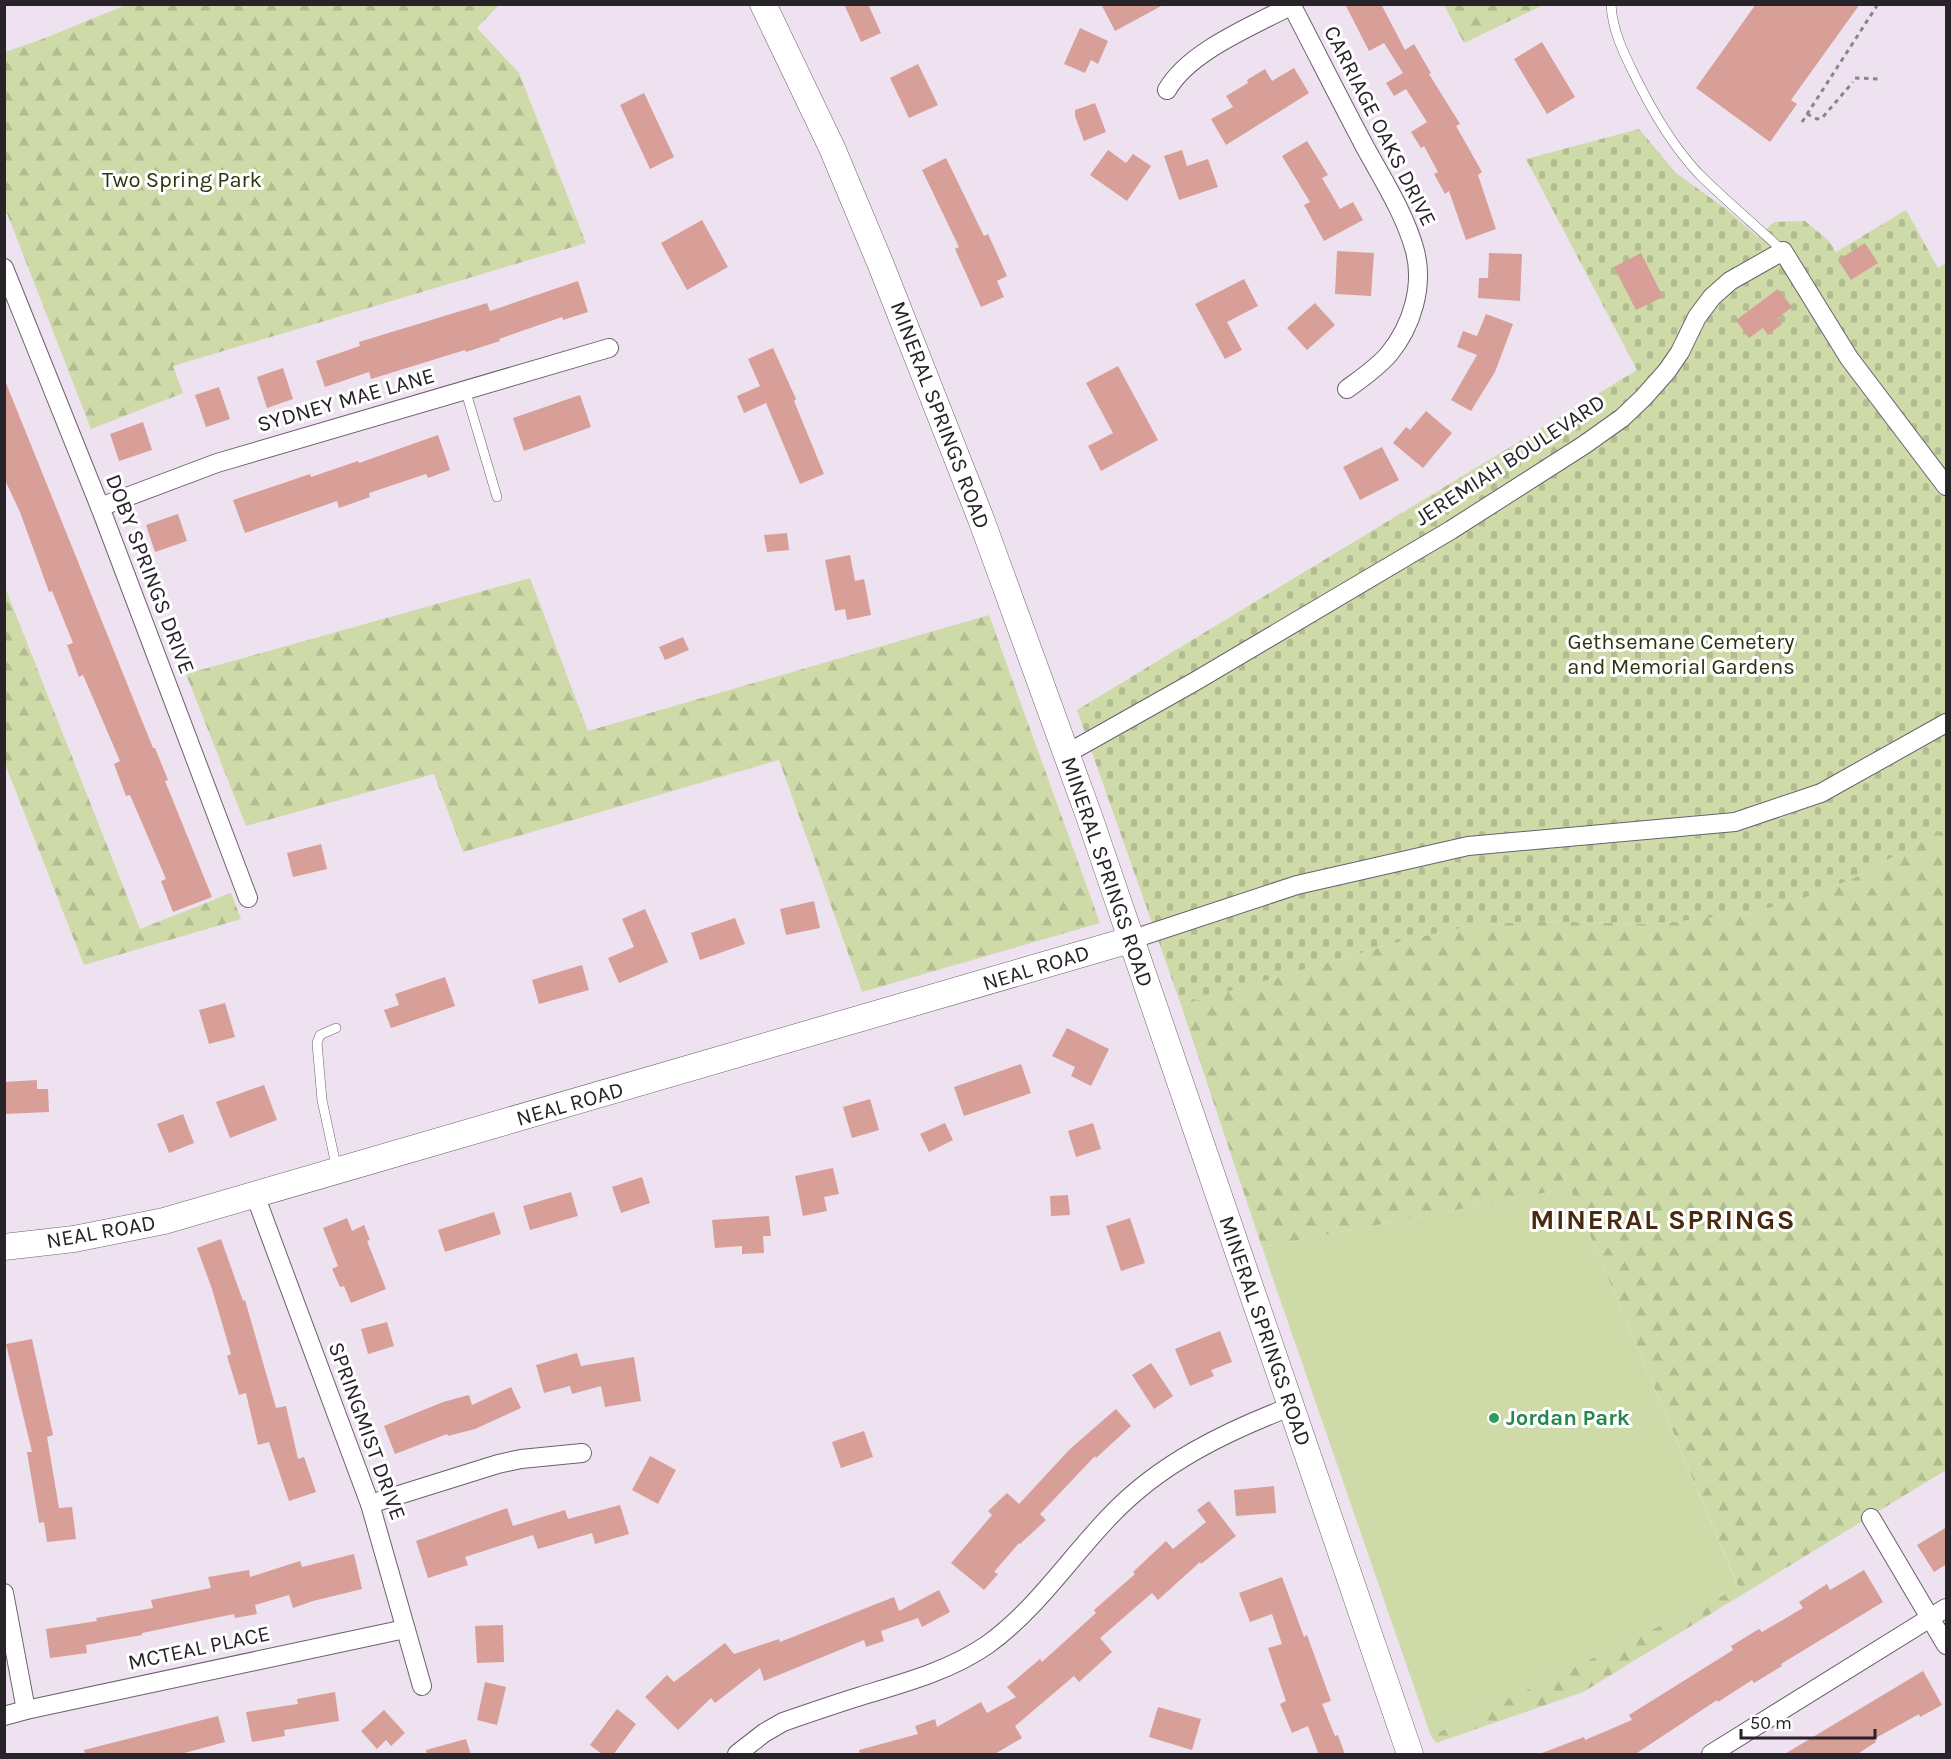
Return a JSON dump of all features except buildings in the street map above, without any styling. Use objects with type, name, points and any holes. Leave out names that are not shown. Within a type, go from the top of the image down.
[{"type":"street","name":"MINERAL SPRINGS ROAD","points":[[763,4],[832,148],[881,265],[981,519],[1066,754],[1410,1755]]},
{"type":"street","points":[[1167,90],[1186,65],[1202,53],[1292,5]]},
{"type":"street","name":"CARRIAGE OAKS DRIVE","points":[[1292,5],[1399,212],[1415,253],[1418,280],[1416,299],[1405,327],[1388,354],[1369,373],[1347,389]]},
{"type":"street","name":"JEREMIAH BOULEVARD","points":[[1066,754],[1194,682],[1451,530],[1584,445],[1622,418],[1667,371],[1680,352],[1697,317],[1712,297],[1730,281],[1783,251]]},
{"type":"street","points":[[1783,251],[1849,358],[1947,486]]},
{"type":"street","name":"DOBY SPRINGS DRIVE","points":[[4,268],[100,507],[248,898]]},
{"type":"street","name":"SYDNEY MAE LANE","points":[[100,507],[217,463],[609,348]]},
{"type":"street","points":[[1130,940],[1297,885],[1468,846],[1735,822],[1821,793],[1947,723]]},
{"type":"street","name":"NEAL ROAD","points":[[4,1247],[74,1239],[164,1221],[1130,940]]},
{"type":"street","name":"SPRINGMIST DRIVE","points":[[255,1195],[370,1504],[422,1686]]},
{"type":"street","points":[[737,1755],[764,1733],[783,1722],[938,1672],[975,1653],[1026,1612],[1111,1515],[1136,1490],[1218,1437],[1290,1407]]},
{"type":"street","points":[[370,1504],[498,1464],[521,1459],[582,1453]]},
{"type":"street","points":[[1871,1518],[1947,1645]]},
{"type":"street","points":[[4,1593],[26,1710]]},
{"type":"street","points":[[1715,1754],[1947,1608]]},
{"type":"street","name":"MCTEAL PLACE","points":[[4,1716],[405,1629]]},
{"type":"lane","points":[[1611,4],[1616,32],[1623,53],[1651,109],[1675,144],[1698,172],[1783,251]]},
{"type":"lane","points":[[465,390],[497,497]]},
{"type":"lane","points":[[336,1028],[320,1035],[317,1043],[322,1100],[337,1172]]},
{"type":"path","points":[[1802,122],[1878,4]]},
{"type":"path","points":[[1807,114],[1817,119],[1822,118],[1854,80],[1881,80]]},
{"type":"green space","name":"Two Spring Park","points":[[126,5],[499,5],[477,28],[519,73],[586,243],[173,366],[183,393],[91,429],[5,208],[5,52]]},
{"type":"green space","points":[[1444,5],[1543,5],[1464,43]]},
{"type":"green space","name":"Gethsemane Cemetery and Memorial Gardens","points":[[1639,129],[1676,173],[1726,209],[1758,237],[1774,222],[1805,221],[1828,240],[1836,252],[1906,210],[1938,268],[1946,263],[1946,828],[1852,879],[1801,899],[1750,913],[1656,924],[1528,921],[1465,927],[1402,941],[1181,1005],[1077,710],[1637,370],[1526,159]]},
{"type":"green space","points":[[530,578],[588,731],[989,615],[1100,923],[862,992],[779,760],[463,852],[434,774],[246,826],[186,674]]},
{"type":"green space","points":[[5,587],[140,929],[231,893],[241,919],[84,965],[5,764]]},
{"type":"green space","points":[[1946,828],[1946,1470],[1583,1692],[1436,1743],[1431,1736],[1739,1588],[1570,1188],[1262,1247],[1181,1005],[1402,941],[1465,927],[1528,921],[1656,924],[1750,913],[1801,899],[1852,879]]},
{"type":"green space","name":"Jordan Park","points":[[1570,1188],[1739,1589],[1431,1736],[1262,1247]]},
{"type":"place","name":"Jordan Park","points":[[1494,1418]]},
{"type":"district","name":"MINERAL SPRINGS","points":[[1663,1219]]}]
